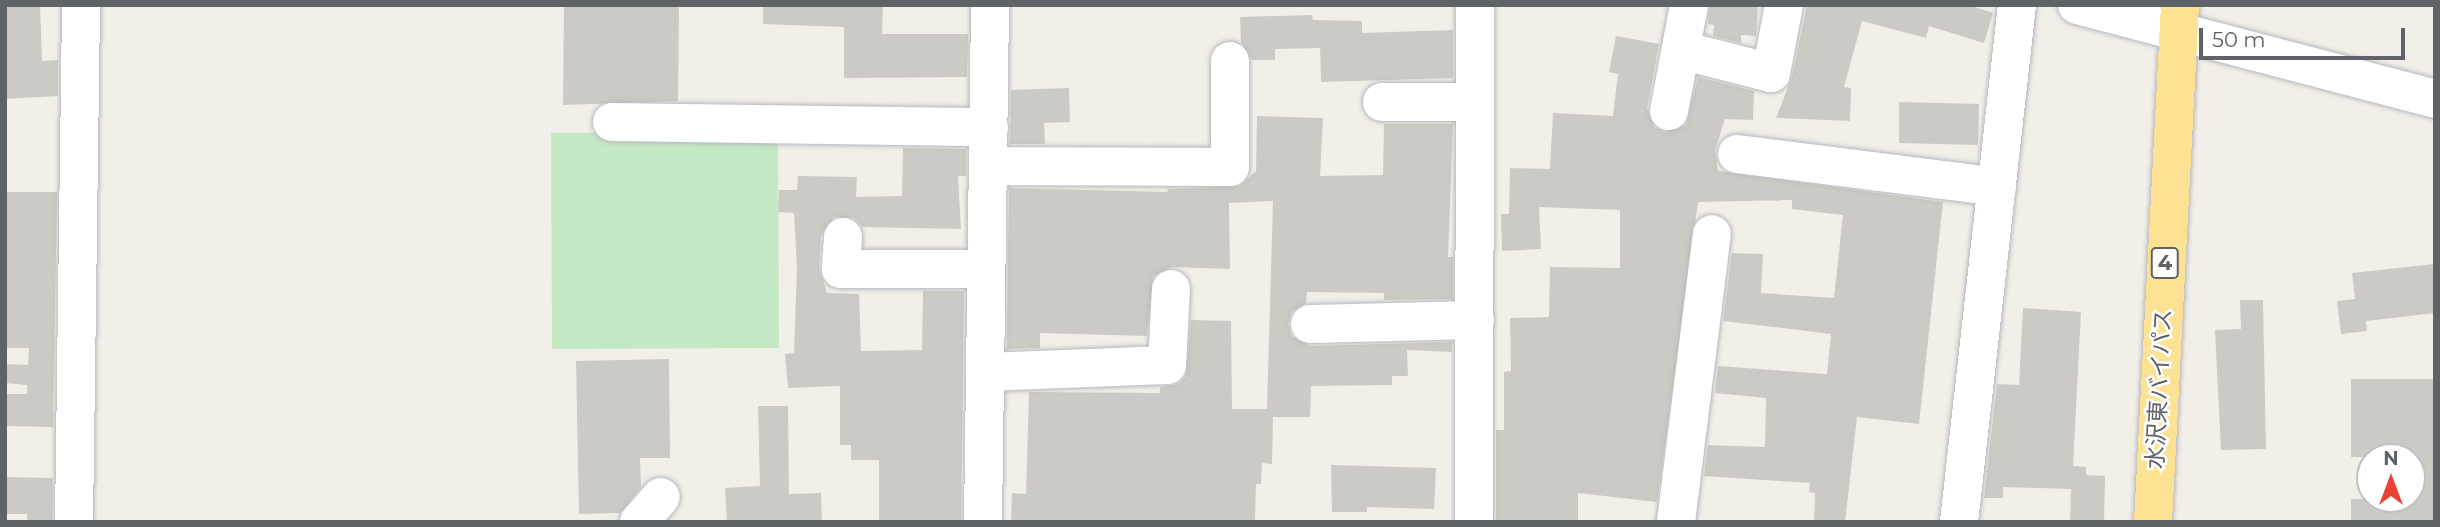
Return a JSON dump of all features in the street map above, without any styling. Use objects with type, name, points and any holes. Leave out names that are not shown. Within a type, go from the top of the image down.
[{"type":"highway","name":"水沢東バイパス","points":[[2153,522],[2180,20]]},
{"type":"street","points":[[74,522],[81,5]]},
{"type":"street","points":[[983,522],[990,5]]},
{"type":"street","points":[[1474,522],[1475,5]]},
{"type":"street","points":[[1669,111],[1689,5]]},
{"type":"street","points":[[1681,50],[1771,73],[1784,5]]},
{"type":"street","points":[[1959,522],[2017,5]]},
{"type":"street","points":[[2077,5],[2180,20],[2432,88]]},
{"type":"street","points":[[988,166],[1230,167],[1230,61]]},
{"type":"street","points":[[1382,102],[1473,102]]},
{"type":"street","points":[[612,122],[989,127]]},
{"type":"street","points":[[1737,154],[1997,187]]},
{"type":"street","points":[[1676,522],[1712,234]]},
{"type":"street","points":[[843,237],[841,268],[986,270]]},
{"type":"street","points":[[985,372],[1167,365],[1171,289]]},
{"type":"street","points":[[1310,324],[1475,320]]},
{"type":"green space","points":[[778,132],[779,348],[552,349],[551,133]]},
{"type":"building","points":[[5,5],[40,5],[42,61],[58,60],[58,96],[5,99]]},
{"type":"building","points":[[564,5],[679,5],[678,101],[563,105]]},
{"type":"building","points":[[763,5],[883,5],[882,34],[968,34],[967,77],[844,78],[844,27],[763,24]]},
{"type":"building","points":[[1710,5],[1758,5],[1756,36],[1741,35],[1741,43],[1713,36],[1714,25],[1708,24]]},
{"type":"building","points":[[1807,5],[1968,5],[1993,13],[1984,43],[1929,26],[1926,38],[1862,21],[1844,87],[1851,88],[1850,121],[1776,118],[1792,77]]},
{"type":"building","points":[[1312,15],[1313,20],[1362,21],[1362,33],[1453,30],[1453,78],[1321,82],[1320,48],[1275,49],[1275,60],[1252,60],[1241,42],[1240,17]]},
{"type":"building","points":[[1616,36],[1659,44],[1647,108],[1654,127],[1664,132],[1686,125],[1698,77],[1754,91],[1753,120],[1725,119],[1715,151],[1718,171],[1943,202],[1919,424],[1857,417],[1845,522],[1814,522],[1815,493],[1809,492],[1810,483],[1704,476],[1708,445],[1765,447],[1766,398],[1715,393],[1718,366],[1827,374],[1831,334],[1723,321],[1732,253],[1763,254],[1761,293],[1834,298],[1843,215],[1792,209],[1792,200],[1698,202],[1657,502],[1578,493],[1578,522],[1496,522],[1496,430],[1504,430],[1504,372],[1511,371],[1510,318],[1549,317],[1550,267],[1620,268],[1620,210],[1539,207],[1541,249],[1502,251],[1501,214],[1509,214],[1510,168],[1550,169],[1553,113],[1613,116],[1618,74],[1609,72]]},
{"type":"building","points":[[1069,88],[1070,122],[1044,123],[1045,144],[1010,144],[1011,90]]},
{"type":"building","points":[[1899,102],[1979,104],[1978,145],[1899,143]]},
{"type":"building","points":[[1257,116],[1323,118],[1320,176],[1383,175],[1384,124],[1453,124],[1448,257],[1453,257],[1453,299],[1384,300],[1384,293],[1307,292],[1306,303],[1291,313],[1288,324],[1292,336],[1310,346],[1452,342],[1452,352],[1407,350],[1408,376],[1392,376],[1392,385],[1311,386],[1310,417],[1273,417],[1272,464],[1262,463],[1261,484],[1256,484],[1255,522],[1011,522],[1012,493],[1026,494],[1029,392],[1160,393],[1160,387],[1178,384],[1186,376],[1191,320],[1231,321],[1232,409],[1267,409],[1273,201],[1229,203],[1230,269],[1171,267],[1153,277],[1147,336],[1040,333],[1040,348],[1007,349],[1009,188],[1167,192],[1168,189],[1240,186],[1256,171]]},
{"type":"building","points":[[903,148],[966,149],[966,176],[958,176],[961,229],[863,227],[854,218],[834,217],[821,235],[819,268],[827,293],[859,294],[861,351],[922,350],[923,291],[964,291],[961,522],[879,522],[879,460],[851,460],[851,445],[840,445],[840,386],[788,388],[785,354],[794,353],[797,268],[794,213],[778,212],[779,190],[797,190],[798,176],[857,177],[856,197],[902,196]]},
{"type":"building","points":[[6,192],[57,192],[53,427],[5,426],[5,394],[27,394],[27,385],[5,383],[5,364],[28,365],[29,348],[5,348]]},
{"type":"building","points":[[2435,264],[2435,313],[2366,321],[2367,331],[2341,334],[2337,301],[2355,299],[2352,273]]},
{"type":"building","points":[[2240,300],[2263,300],[2266,449],[2221,450],[2215,330],[2241,329]]},
{"type":"building","points":[[2023,308],[2081,312],[2073,466],[2086,467],[2086,475],[2105,476],[2104,522],[2070,522],[2071,489],[2003,487],[2003,498],[1984,498],[1997,384],[2019,385]]},
{"type":"building","points":[[669,359],[670,458],[640,458],[641,487],[620,513],[579,514],[576,361]]},
{"type":"building","points":[[2351,379],[2435,379],[2435,522],[2351,522],[2351,499],[2356,499],[2356,513],[2426,513],[2426,443],[2356,443],[2356,457],[2351,457]]},
{"type":"building","points":[[758,406],[788,406],[789,494],[821,493],[822,522],[727,522],[725,488],[760,486]]},
{"type":"building","points":[[1331,465],[1436,468],[1434,509],[1367,507],[1367,512],[1332,512]]},
{"type":"building","points":[[5,477],[53,478],[52,522],[27,522],[27,514],[5,514]]}]
